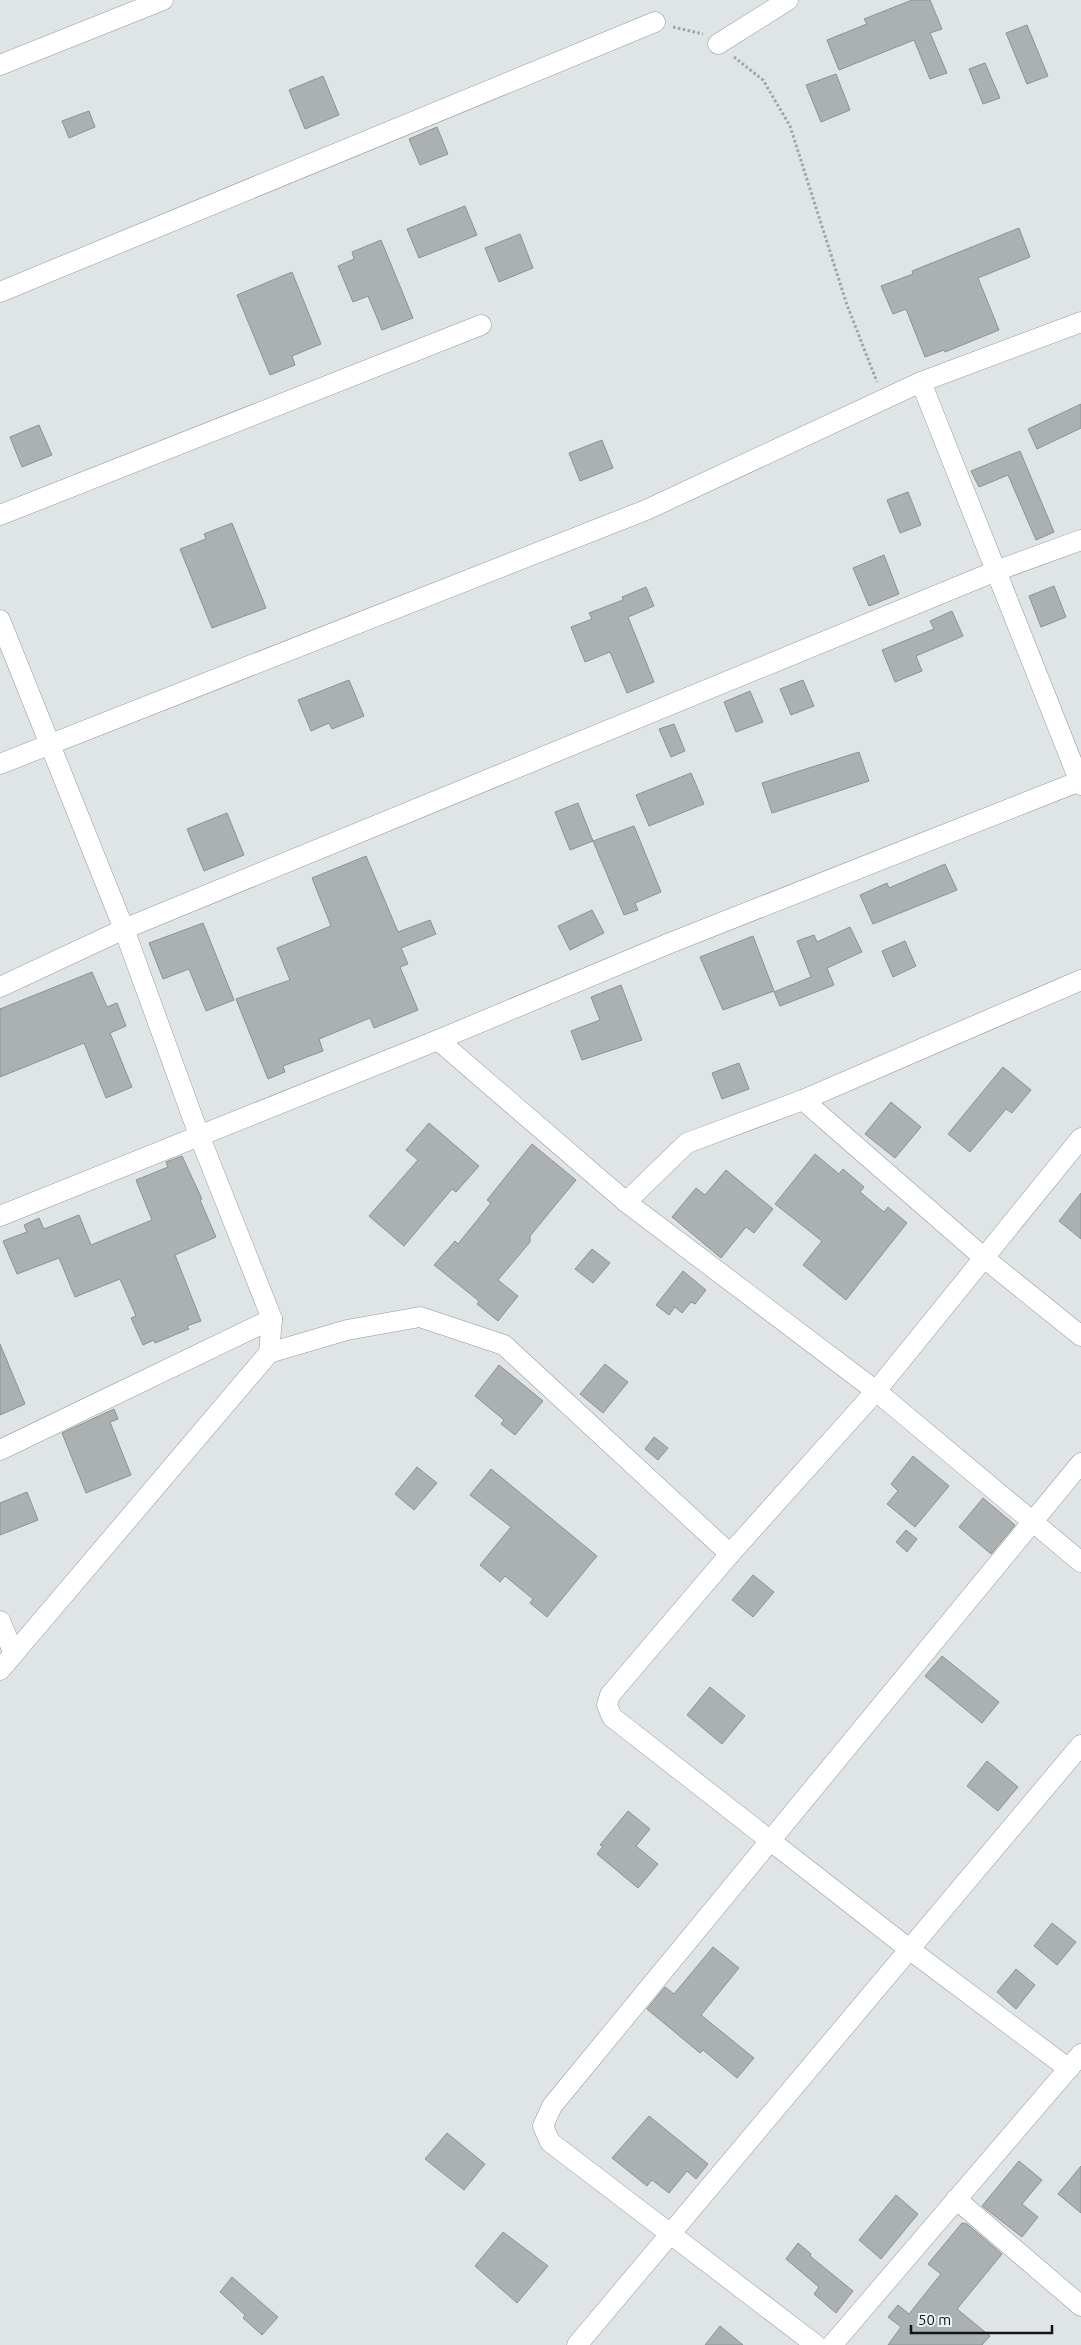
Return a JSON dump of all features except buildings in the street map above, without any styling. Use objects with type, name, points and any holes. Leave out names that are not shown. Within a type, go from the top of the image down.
[{"type":"street","points":[[0,64],[163,0]]},
{"type":"street","points":[[718,44],[788,0]]},
{"type":"street","points":[[0,292],[655,22]]},
{"type":"street","points":[[0,764],[646,510],[921,382],[1081,322]]},
{"type":"street","points":[[0,515],[481,325]]},
{"type":"street","points":[[0,1216],[438,1040],[670,943],[1080,783],[921,382]]},
{"type":"street","points":[[0,987],[124,929],[996,571],[1081,540]]},
{"type":"street","points":[[0,620],[124,929],[199,1135],[272,1319],[269,1353]]},
{"type":"street","points":[[626,1202],[686,1144],[803,1100],[1081,980]]},
{"type":"street","points":[[438,1040],[626,1202],[876,1391],[1081,1562]]},
{"type":"street","points":[[803,1100],[983,1257],[1081,1336]]},
{"type":"street","points":[[832,2345],[1075,2061],[909,1949],[612,1717],[607,1705],[610,1695],[730,1554],[876,1391],[1081,1138]]},
{"type":"street","points":[[0,1670],[269,1353],[347,1330],[420,1317],[504,1346],[730,1554]]},
{"type":"street","points":[[0,1450],[272,1319]]},
{"type":"street","points":[[816,2345],[550,2142],[543,2126],[552,2106],[1032,1520],[1081,1463]]},
{"type":"street","points":[[0,1621],[14,1654]]},
{"type":"street","points":[[577,2345],[1081,1745]]},
{"type":"street","points":[[956,2199],[1081,2306]]},
{"type":"path","points":[[655,22],[708,36],[764,80],[790,126],[847,306],[883,399]]}]
